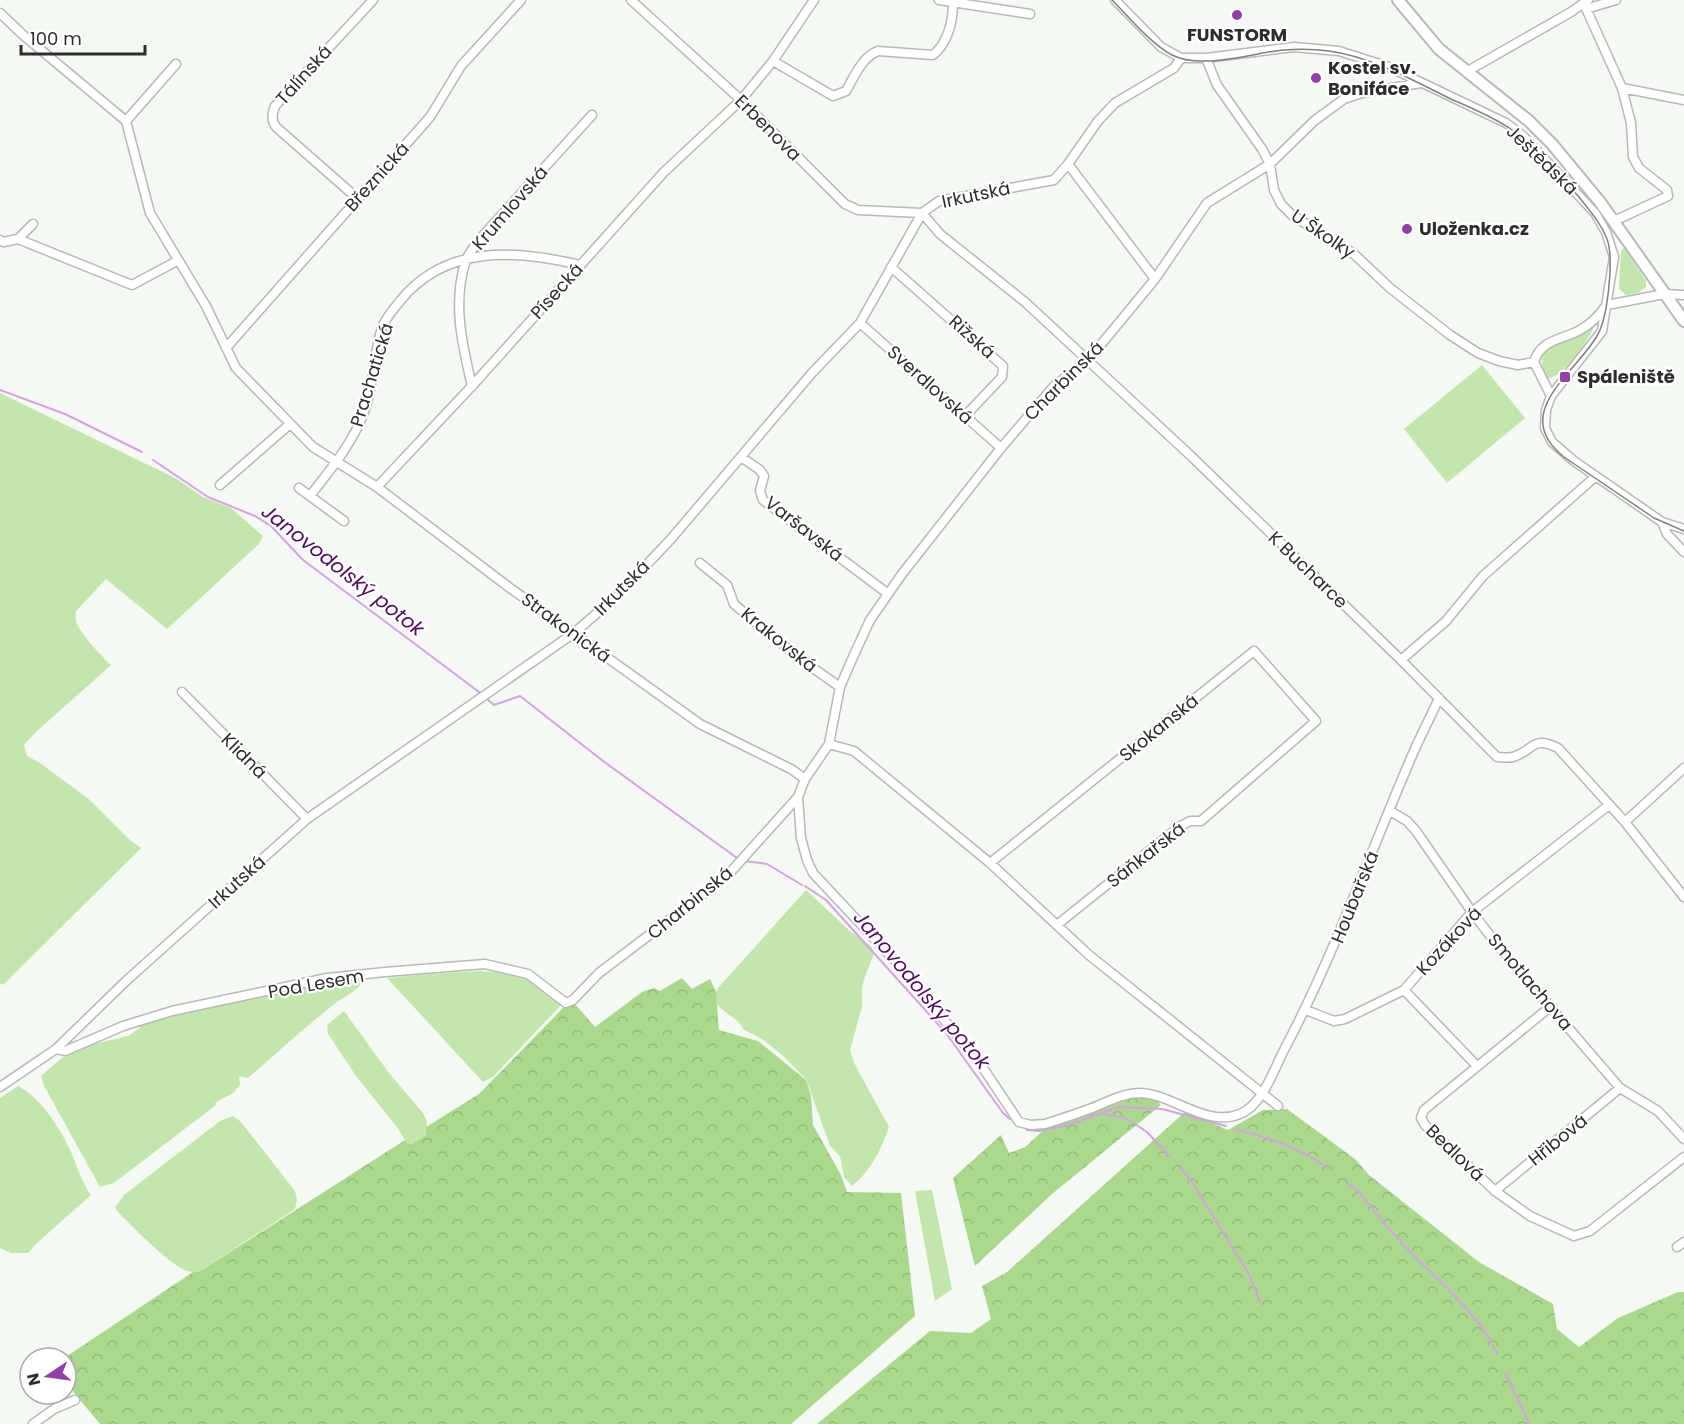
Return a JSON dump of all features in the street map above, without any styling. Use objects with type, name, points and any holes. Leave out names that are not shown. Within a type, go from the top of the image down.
[{"type":"street","name":"Tálínská","points":[[358,199],[276,128],[272,121],[272,114],[274,106],[373,0]]},
{"type":"street","name":"Březnická","points":[[226,348],[430,117],[461,66],[521,0]]},
{"type":"street","name":"Erbenova","points":[[631,0],[741,100],[845,204],[858,210],[922,213]]},
{"type":"street","name":"Písecká","points":[[377,487],[472,386],[664,172],[741,100],[773,61],[814,0]]},
{"type":"street","points":[[939,0],[1030,14]]},
{"type":"street","points":[[1116,0],[1161,47],[1181,58]]},
{"type":"street","name":"Ještědská","points":[[1398,0],[1439,49],[1528,121],[1552,144],[1600,202],[1684,321]]},
{"type":"street","points":[[1466,72],[1586,4],[1616,0]]},
{"type":"street","points":[[773,61],[833,96],[841,94],[846,91],[866,58],[872,53],[878,51],[933,55],[938,51],[953,21],[953,3]]},
{"type":"street","points":[[1586,4],[1623,88],[1631,123],[1633,157],[1639,168],[1666,190],[1668,196],[1614,221]]},
{"type":"street","points":[[0,13],[22,35],[126,121],[176,64]]},
{"type":"street","name":"Ještědská","points":[[1181,58],[1206,58],[1294,47],[1339,51],[1389,67],[1506,123],[1523,136],[1594,213],[1606,232],[1614,257],[1602,331],[1551,396]]},
{"type":"street","name":"Irkutská","points":[[0,1087],[56,1048],[135,973],[307,819],[574,633],[617,596],[671,538],[812,373],[860,323],[922,213],[939,201],[1054,180],[1114,103],[1174,68],[1181,58]]},
{"type":"street","name":"U Školky","points":[[1206,58],[1217,85],[1262,149],[1269,164],[1274,190],[1281,204],[1292,215],[1354,254],[1390,288],[1450,335],[1478,353],[1518,365],[1534,362]]},
{"type":"street","name":"Charbinská","points":[[573,1000],[599,973],[727,876],[798,797],[805,779],[829,744],[840,687],[870,620],[887,593],[1001,448],[1054,386],[1088,360],[1155,279],[1207,203],[1269,164],[1314,121],[1344,99],[1362,93],[1421,83]]},
{"type":"street","points":[[1623,88],[1684,100]]},
{"type":"street","name":"Krumlovská","points":[[472,386],[462,347],[460,323],[460,297],[467,258],[479,240],[592,115]]},
{"type":"street","name":"Strakonická","points":[[126,121],[150,213],[206,306],[236,368],[313,447],[377,487],[700,724],[791,769],[805,779]]},
{"type":"street","points":[[1068,164],[1155,279]]},
{"type":"street","name":"K Bucharce","points":[[922,213],[940,234],[1025,302],[1191,456],[1401,660],[1497,757],[1513,757],[1534,744],[1547,743],[1558,748],[1610,805],[1684,897]]},
{"type":"street","points":[[18,239],[33,224]]},
{"type":"street","points":[[0,240],[3,242],[18,239],[132,285],[177,261]]},
{"type":"street","name":"Prachatická","points":[[336,462],[356,432],[365,410],[383,325],[410,289],[446,266],[467,258],[505,253],[532,255],[580,265]]},
{"type":"street","name":"Rižská","points":[[891,267],[1003,366],[1002,377],[965,416]]},
{"type":"street","points":[[1684,295],[1664,294],[1607,305],[1597,319],[1543,347],[1537,352],[1534,362],[1551,396],[1546,410],[1545,428],[1552,442],[1574,461],[1662,522],[1684,529]]},
{"type":"street","name":"Sverdlovská","points":[[860,323],[1001,448]]},
{"type":"street","points":[[220,485],[290,424]]},
{"type":"street","name":"Varšavská","points":[[741,456],[760,470],[764,476],[760,491],[763,500],[887,593]]},
{"type":"street","points":[[310,496],[336,462]]},
{"type":"street","points":[[1401,660],[1446,621],[1483,576],[1596,476]]},
{"type":"street","points":[[299,488],[344,521]]},
{"type":"street","points":[[1662,522],[1667,534],[1684,552]]},
{"type":"street","name":"Krakovská","points":[[700,563],[727,585],[734,604],[803,661],[840,687]]},
{"type":"street","name":"Skokanská","points":[[990,863],[1254,651],[1316,721]]},
{"type":"street","name":"Klidná","points":[[182,692],[307,819]]},
{"type":"street","name":"Houbařská","points":[[798,797],[801,838],[813,873],[899,965],[979,1062],[1019,1122],[1045,1125],[1120,1097],[1138,1093],[1157,1096],[1209,1115],[1228,1118],[1252,1107],[1306,1010],[1339,937],[1414,752],[1439,698]]},
{"type":"street","name":"Sáňkařská","points":[[1058,924],[1179,827],[1190,821],[1201,821],[1316,721]]},
{"type":"street","points":[[829,744],[854,751],[990,863],[1089,955],[1278,1106]]},
{"type":"street","points":[[1624,822],[1684,768]]},
{"type":"street","name":"Kozáková","points":[[1306,1010],[1334,1021],[1345,1019],[1404,990],[1472,912],[1610,805]]},
{"type":"street","name":"Smotlachova","points":[[1390,811],[1416,831],[1472,912],[1620,1088],[1658,1111],[1684,1139]]},
{"type":"street","name":"Pod Lesem","points":[[56,1048],[65,1051],[123,1026],[172,1011],[327,978],[385,972],[485,964],[528,974],[560,1000],[566,1003],[573,1000]]},
{"type":"street","points":[[1404,990],[1477,1066]]},
{"type":"street","name":"Bedlová","points":[[1495,1191],[1425,1125],[1421,1118],[1424,1110],[1550,1007]]},
{"type":"street","name":"Hřibová","points":[[1495,1191],[1620,1088]]},
{"type":"street","points":[[1495,1191],[1530,1216],[1574,1236],[1590,1232],[1684,1157]]},
{"type":"street","points":[[33,1424],[62,1406]]},
{"type":"green space","points":[[1624,248],[1646,281],[1646,287],[1638,293],[1626,295],[1619,289],[1621,251]]},
{"type":"green space","points":[[1595,325],[1582,348],[1568,365],[1555,376],[1548,378],[1542,365],[1544,352],[1553,344],[1581,334]]},
{"type":"green space","points":[[1482,365],[1525,418],[1447,483],[1404,429]]},
{"type":"green space","points":[[0,393],[175,478],[203,497],[231,508],[263,536],[259,544],[167,629],[106,579],[76,611],[76,621],[81,631],[111,665],[24,745],[27,756],[90,800],[141,848],[3,985],[0,983]]},
{"type":"green space","points":[[806,890],[851,932],[871,946],[874,954],[862,988],[862,1007],[850,1050],[854,1063],[889,1127],[875,1160],[852,1186],[844,1177],[840,1156],[830,1146],[806,1079],[762,1039],[743,1029],[719,1006],[715,995],[718,988]]},
{"type":"green space","points":[[480,971],[531,980],[562,1004],[494,1076],[483,1082],[387,978]]},
{"type":"green space","points":[[364,978],[357,989],[325,1011],[248,1078],[239,1076],[240,1085],[233,1093],[215,1103],[216,1105],[114,1183],[100,1187],[44,1086],[41,1076],[63,1057],[94,1044],[128,1036],[140,1028],[139,1026],[189,1008],[264,997],[324,980]]},
{"type":"green space","points":[[682,978],[692,989],[710,979],[716,992],[719,1030],[758,1041],[806,1080],[811,1096],[813,1125],[841,1175],[847,1192],[901,1193],[915,1316],[791,1424],[100,1424],[78,1397],[78,1349],[193,1272],[199,1272],[405,1140],[408,1144],[413,1144],[426,1135],[426,1127],[479,1094],[563,1008],[575,1004],[595,1027],[642,992],[654,988],[660,991]]},
{"type":"green space","points":[[344,1011],[389,1073],[423,1113],[427,1121],[426,1135],[413,1145],[408,1144],[356,1076],[328,1034],[327,1025]]},
{"type":"green space","points":[[18,1086],[35,1098],[56,1124],[91,1195],[28,1253],[11,1253],[0,1248],[0,1098]]},
{"type":"green space","points":[[1133,1098],[1153,1098],[1161,1105],[1052,1194],[975,1266],[953,1178],[1001,1135],[1009,1153],[1025,1147],[1046,1128],[1107,1104]]},
{"type":"green space","points":[[1287,1109],[1355,1159],[1369,1175],[1479,1262],[1553,1304],[1557,1329],[1579,1347],[1618,1318],[1678,1292],[1684,1292],[1684,1424],[817,1424],[930,1331],[971,1333],[991,1319],[982,1286],[1007,1272],[1186,1111],[1228,1130],[1263,1110]]},
{"type":"green space","points":[[233,1116],[241,1122],[295,1191],[297,1200],[295,1209],[199,1272],[188,1271],[160,1252],[115,1208],[124,1195],[220,1121]]},
{"type":"green space","points":[[932,1190],[952,1289],[935,1301],[915,1191]]},
{"type":"waterway","name":"Janovodolský potok","points":[[0,390],[65,414],[142,452]]},
{"type":"waterway","name":"Janovodolský potok","points":[[153,460],[208,497],[255,516],[271,526],[303,560],[479,692]]},
{"type":"waterway","name":"Janovodolský potok","points":[[486,698],[494,705],[520,696],[603,761],[737,858]]},
{"type":"waterway","name":"Janovodolský potok","points":[[745,861],[767,864],[802,885]]},
{"type":"waterway","name":"Janovodolský potok","points":[[805,886],[826,900],[946,1033],[1003,1113],[1010,1119]]},
{"type":"waterway","name":"Janovodolský potok","points":[[1027,1130],[1039,1131],[1065,1126],[1119,1107],[1162,1109],[1226,1126]]},
{"type":"waterway","points":[[1103,1114],[1126,1118],[1147,1132],[1169,1156]]},
{"type":"waterway","name":"Janovodolský potok","points":[[1235,1129],[1284,1144],[1329,1169]]},
{"type":"waterway","points":[[1180,1168],[1190,1179],[1249,1274],[1260,1302]]},
{"type":"waterway","name":"Janovodolský potok","points":[[1347,1183],[1356,1189],[1401,1242],[1466,1308],[1478,1322],[1497,1354]]},
{"type":"waterway","name":"Janovodolský potok","points":[[1506,1374],[1529,1424]]},
{"type":"tram line","points":[[1112,0],[1140,30],[1172,55],[1197,61],[1212,61],[1295,49],[1323,50],[1361,58],[1392,70],[1482,113],[1505,125],[1530,145],[1579,197],[1598,222],[1607,239],[1610,260],[1607,302],[1601,327],[1587,350],[1562,379],[1544,409],[1543,425],[1549,441],[1564,457],[1654,518],[1684,531]]},
{"type":"place","name":"FUNSTORM","points":[[1237,15]]},
{"type":"place","name":"Kostel sv. Bonifáce","points":[[1316,78]]},
{"type":"place","name":"Uloženka.cz","points":[[1407,229]]},
{"type":"place","name":"Spáleniště","points":[[1565,377]]}]
